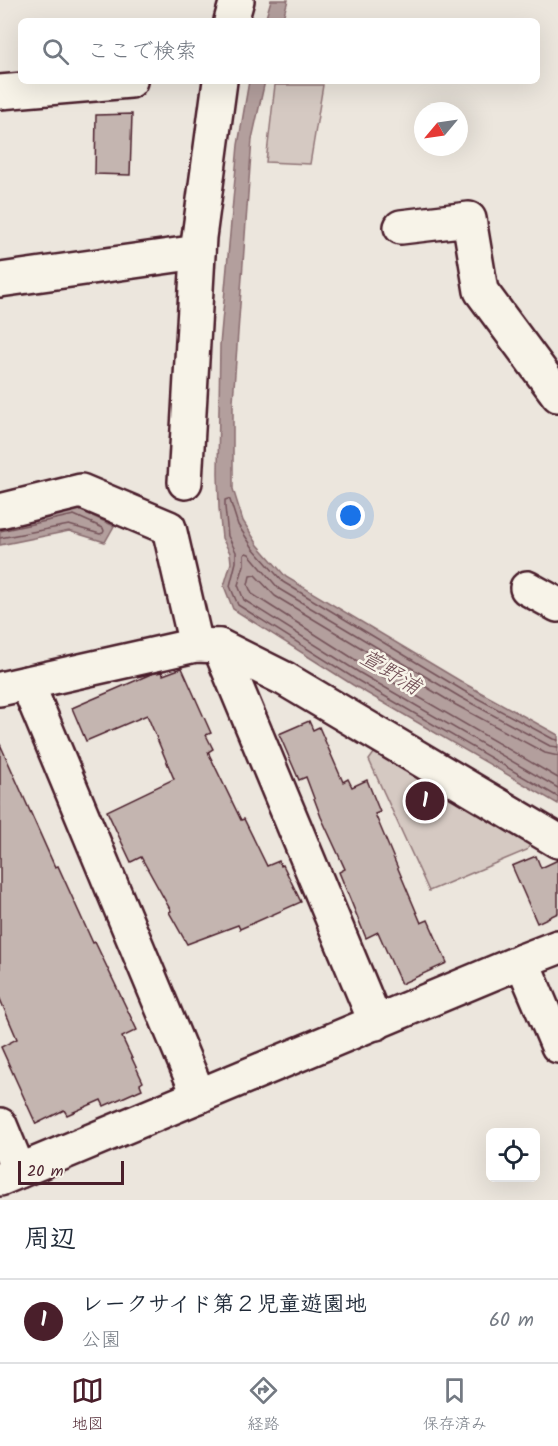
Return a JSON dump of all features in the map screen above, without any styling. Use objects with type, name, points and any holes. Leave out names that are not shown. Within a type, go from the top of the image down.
[{"type":"street","points":[[232,18],[237,0]]},
{"type":"street","points":[[0,92],[94,84]]},
{"type":"street","points":[[185,482],[199,237],[220,84]]},
{"type":"street","points":[[401,227],[469,219],[481,291],[558,395]]},
{"type":"street","points":[[0,280],[198,252]]},
{"type":"street","points":[[0,510],[81,491],[169,528],[208,645],[376,1023]]},
{"type":"street","points":[[527,588],[558,605]]},
{"type":"street","points":[[199,1096],[13,686],[208,645],[285,679],[558,841]]},
{"type":"street","points":[[0,1125],[10,1175],[558,947]]},
{"type":"street","points":[[522,961],[558,1046]]},
{"type":"shaded area","points":[[275,85],[323,85],[310,164],[266,162]]},
{"type":"shaded area","points":[[377,749],[532,841],[527,850],[429,891],[369,760]]},
{"type":"water","points":[[271,0],[288,0],[283,18],[266,18]]},
{"type":"water","name":"萱野浦","points":[[248,84],[264,84],[252,139],[233,401],[233,489],[243,521],[258,545],[286,577],[467,685],[558,735],[558,804],[353,685],[233,609],[224,586],[231,563],[230,553],[222,538],[218,473],[220,345],[238,145]]},
{"type":"water","points":[[75,508],[114,526],[105,542],[69,531],[0,545],[0,525]]},
{"type":"building","points":[[132,114],[130,175],[95,174],[96,115]]},
{"type":"building","points":[[182,668],[211,733],[206,735],[213,749],[208,752],[241,820],[244,819],[267,866],[279,861],[281,866],[283,865],[301,902],[240,929],[238,925],[187,944],[141,857],[131,862],[107,811],[174,779],[147,715],[86,741],[72,708],[151,674],[162,672],[163,675]]},
{"type":"building","points":[[309,721],[313,730],[319,727],[343,782],[348,779],[352,787],[367,780],[380,812],[375,814],[421,923],[428,920],[447,963],[401,984],[378,932],[366,938],[339,872],[345,869],[321,817],[306,777],[299,780],[279,734]]},
{"type":"building","points":[[0,744],[55,867],[58,866],[93,943],[95,942],[137,1030],[122,1037],[143,1082],[140,1084],[142,1089],[104,1106],[101,1100],[67,1115],[64,1110],[36,1124],[1,1047],[17,1039],[0,999]]},
{"type":"building","points":[[536,856],[541,868],[558,860],[558,913],[537,923],[512,866]]},
{"type":"place","name":"レークサイド第２児童遊園地","points":[[425,801]]}]
